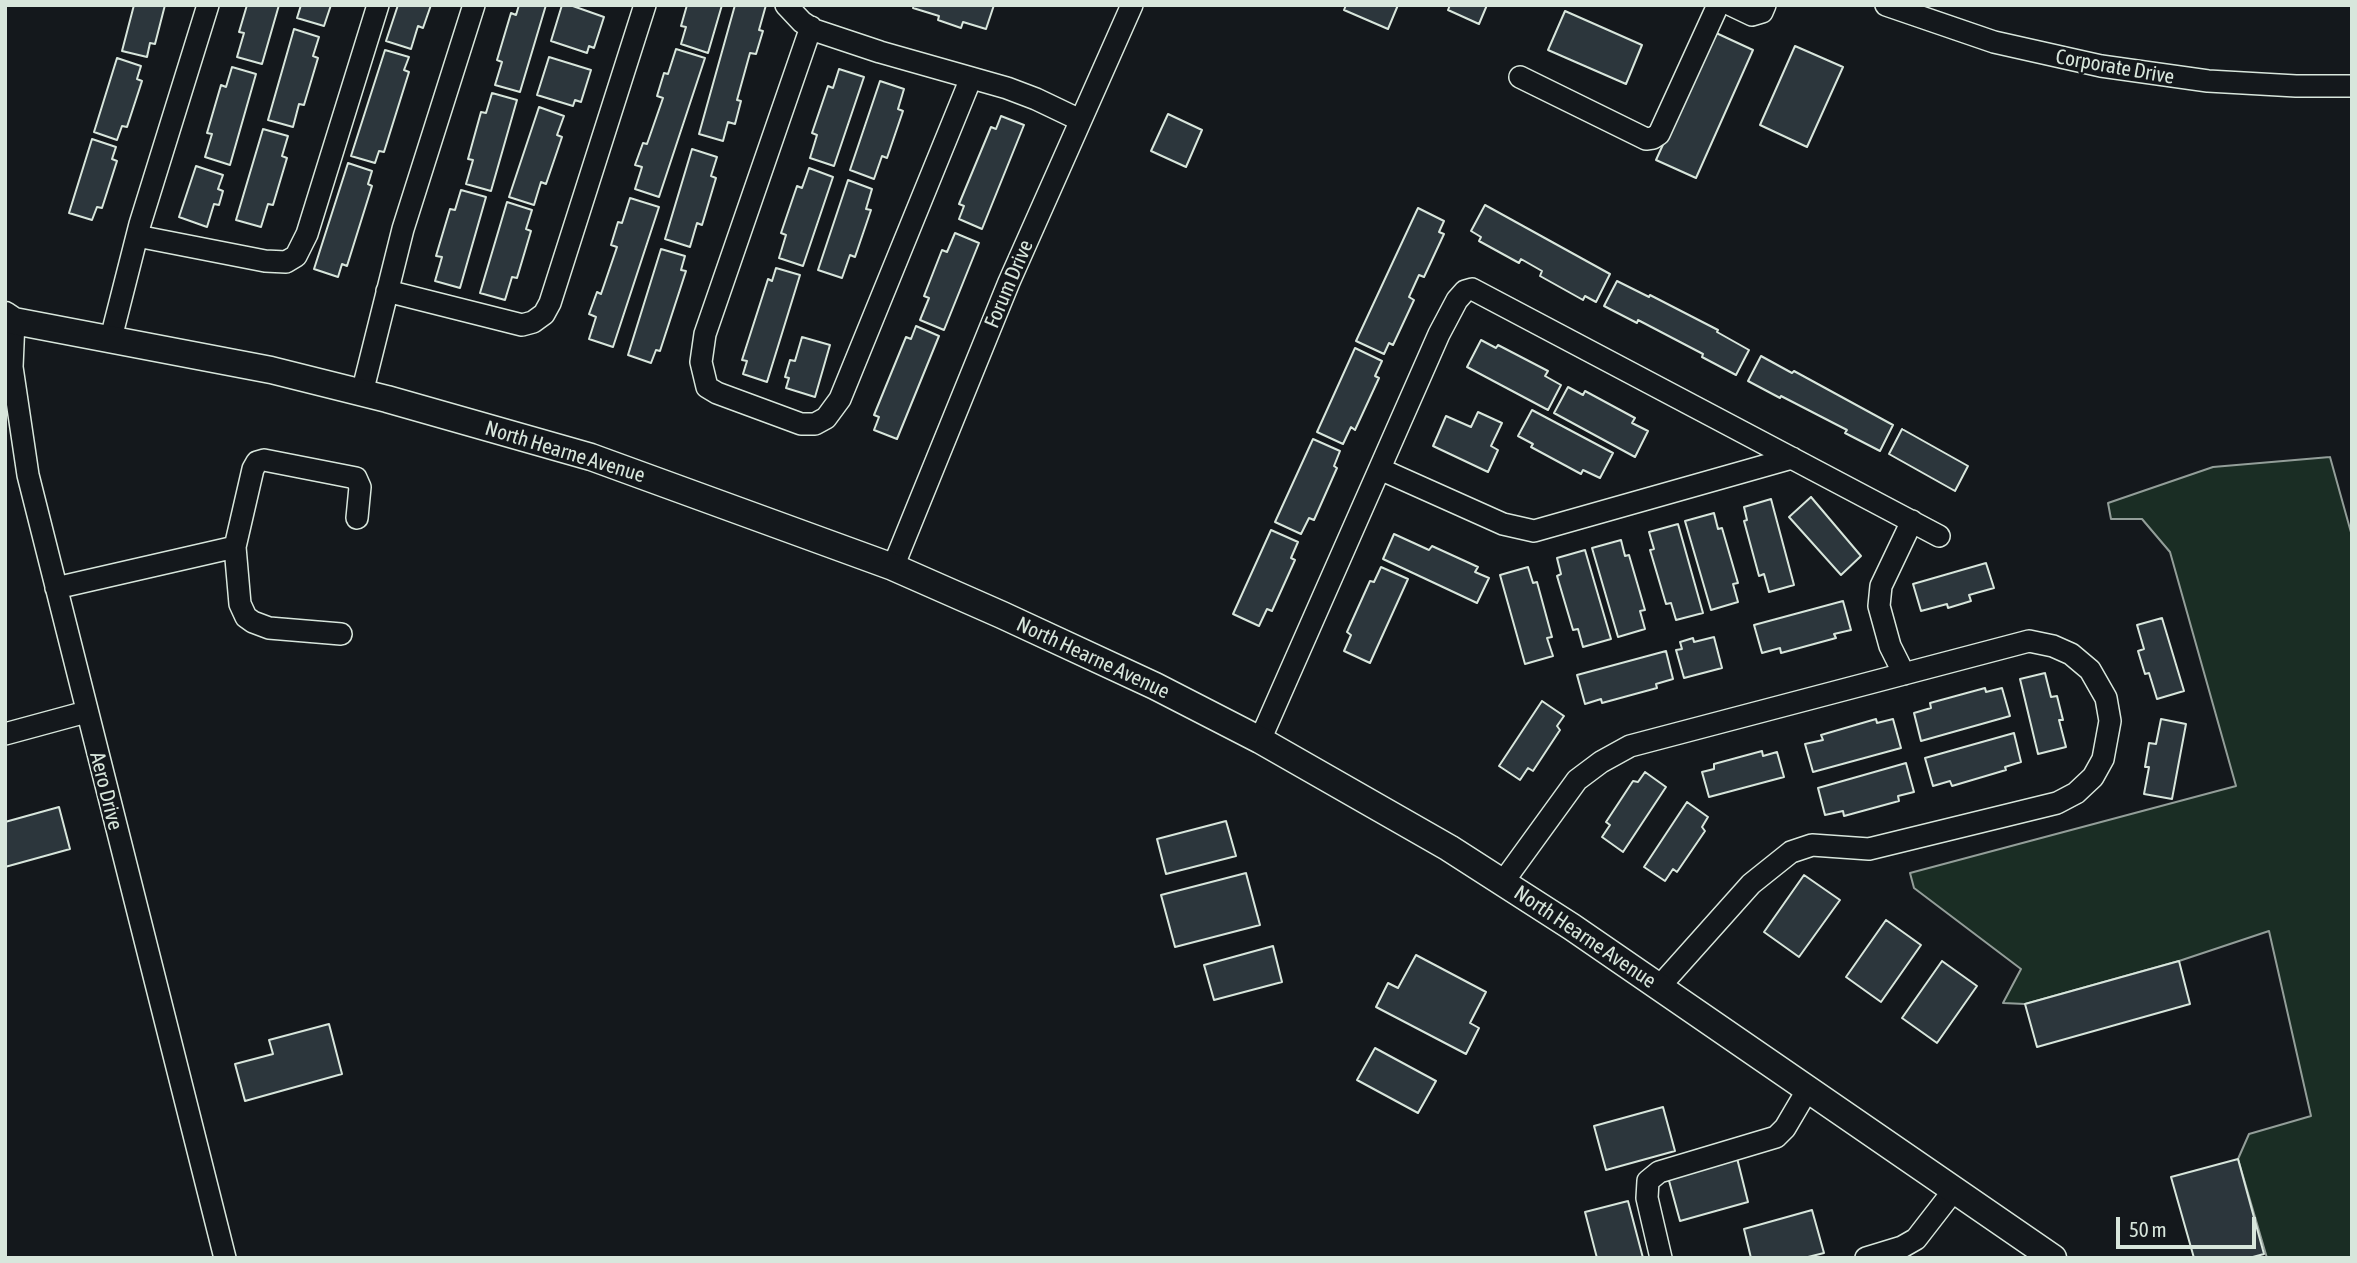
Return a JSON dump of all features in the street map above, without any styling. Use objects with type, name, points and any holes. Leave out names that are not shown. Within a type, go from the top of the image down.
[{"type":"main road","name":"North Hearne Avenue","points":[[8,320],[271,370],[591,457],[893,566],[1092,656],[1260,740],[1503,882],[2053,1258]]},
{"type":"street","points":[[111,338],[136,236],[208,5]]},
{"type":"street","points":[[136,236],[265,261],[286,262],[296,256],[307,234],[378,5]]},
{"type":"street","points":[[362,393],[402,229],[474,5]]},
{"type":"street","points":[[387,291],[522,325],[533,322],[544,314],[550,303],[645,5]]},
{"type":"street","points":[[786,5],[802,22],[811,27],[880,52],[1036,99],[1080,120]]},
{"type":"street","name":"Forum Drive","points":[[893,566],[1009,282],[1132,5]]},
{"type":"street","points":[[1520,77],[1646,139],[1653,138],[1659,134],[1718,5]]},
{"type":"street","points":[[1731,5],[1752,15],[1762,12],[1765,5]]},
{"type":"street","name":"Corporate Drive","points":[[1886,5],[1994,42],[2101,66],[2154,75],[2252,85],[2352,86]]},
{"type":"street","points":[[811,27],[705,334],[701,362],[708,387],[717,393],[801,424],[815,424],[826,418],[840,399],[971,78]]},
{"type":"street","points":[[1260,740],[1439,334],[1457,300],[1465,291],[1472,289],[1940,536]]},
{"type":"street","name":"Aero Drive","points":[[8,320],[21,440],[86,712],[225,1258]]},
{"type":"street","points":[[1380,469],[1503,524],[1534,531],[1792,458]]},
{"type":"street","points":[[341,634],[269,628],[246,617],[240,604],[235,547],[253,469],[257,462],[264,460],[356,478],[360,487],[357,518]]},
{"type":"street","points":[[1904,674],[1890,646],[1879,606],[1881,586],[1912,521]]},
{"type":"street","points":[[56,589],[235,547]]},
{"type":"street","points":[[1503,882],[1577,780],[1601,762],[1630,746],[2029,641],[2053,646],[2071,654],[2090,670],[2106,698],[2110,722],[2103,759],[2092,777],[2076,793],[2057,803],[1870,849],[1812,845],[1791,852],[1751,884],[1659,987]]},
{"type":"street","points":[[5,734],[86,712]]},
{"type":"street","points":[[1661,1258],[1647,1198],[1648,1181],[1659,1172],[1776,1137],[1808,1089]]},
{"type":"street","points":[[1866,1258],[1902,1247],[1919,1248],[1954,1190]]},
{"type":"green space","points":[[2330,457],[2352,536],[2352,1258],[2267,1258],[2238,1159],[2249,1134],[2311,1116],[2269,931],[2179,961],[2025,1004],[2003,1003],[2021,969],[1914,888],[1910,873],[2236,786],[2170,552],[2142,519],[2111,519],[2108,503],[2213,467]]},
{"type":"building","points":[[134,5],[165,5],[155,44],[150,43],[147,57],[122,51]]},
{"type":"building","points":[[247,5],[279,5],[262,64],[237,57],[244,33],[239,32]]},
{"type":"building","points":[[301,5],[331,5],[324,26],[297,18]]},
{"type":"building","points":[[398,5],[431,5],[423,28],[418,26],[411,49],[386,41]]},
{"type":"building","points":[[519,5],[546,5],[520,92],[495,85],[502,62],[497,60],[511,13],[516,15]]},
{"type":"building","points":[[562,5],[570,5],[604,17],[594,48],[589,46],[587,53],[551,41]]},
{"type":"building","points":[[687,5],[722,5],[708,53],[681,44],[686,27],[681,26]]},
{"type":"building","points":[[735,5],[766,5],[759,30],[763,31],[756,54],[750,53],[737,100],[741,101],[735,124],[728,122],[723,141],[699,134]]},
{"type":"building","points":[[914,5],[994,5],[986,29],[963,22],[961,28],[938,20],[939,16],[913,8]]},
{"type":"building","points":[[1346,5],[1398,5],[1388,29],[1344,10]]},
{"type":"building","points":[[1450,5],[1487,5],[1479,24],[1448,10]]},
{"type":"building","points":[[1565,11],[1642,45],[1626,84],[1548,50]]},
{"type":"building","points":[[294,29],[319,37],[313,56],[318,58],[304,105],[299,104],[293,127],[268,120]]},
{"type":"building","points":[[1714,32],[1753,50],[1696,178],[1656,160]]},
{"type":"building","points":[[1795,46],[1843,67],[1807,147],[1760,125]]},
{"type":"building","points":[[676,49],[705,58],[659,197],[635,189],[642,167],[635,165],[643,143],[647,144],[663,98],[657,96],[664,73],[668,74]]},
{"type":"building","points":[[385,50],[409,57],[404,70],[409,72],[384,152],[379,151],[375,163],[351,156]]},
{"type":"building","points":[[549,57],[591,70],[581,102],[575,100],[573,106],[537,95]]},
{"type":"building","points":[[117,58],[141,66],[137,79],[142,81],[127,127],[122,126],[117,140],[94,132]]},
{"type":"building","points":[[232,67],[256,74],[230,165],[205,157],[212,134],[207,133],[221,85],[226,87]]},
{"type":"building","points":[[839,69],[864,77],[834,166],[810,158],[817,135],[812,133],[828,86],[833,88]]},
{"type":"building","points":[[880,81],[904,89],[898,109],[903,111],[887,158],[882,156],[874,179],[850,170]]},
{"type":"building","points":[[492,93],[517,100],[491,191],[466,184],[473,160],[468,159],[481,112],[486,113]]},
{"type":"building","points":[[539,107],[564,116],[557,135],[562,137],[546,184],[541,182],[534,205],[509,197]]},
{"type":"building","points":[[1168,114],[1202,130],[1186,167],[1151,151]]},
{"type":"building","points":[[1001,116],[1024,125],[982,229],[959,219],[964,206],[959,204],[991,127],[996,129]]},
{"type":"building","points":[[263,129],[288,136],[282,156],[287,158],[273,205],[268,204],[261,227],[236,220]]},
{"type":"building","points":[[92,139],[116,147],[112,159],[117,161],[102,208],[97,207],[92,220],[69,213]]},
{"type":"building","points":[[692,149],[717,157],[711,176],[716,178],[702,225],[697,223],[690,247],[665,239]]},
{"type":"building","points":[[348,163],[372,171],[368,184],[372,186],[347,266],[342,264],[338,277],[314,269]]},
{"type":"building","points":[[196,166],[223,175],[218,189],[223,191],[219,205],[214,204],[207,227],[179,217]]},
{"type":"building","points":[[809,168],[833,177],[803,266],[779,258],[786,235],[781,233],[797,186],[802,188]]},
{"type":"building","points":[[848,180],[872,189],[866,209],[871,210],[855,257],[850,255],[842,278],[818,270]]},
{"type":"building","points":[[461,190],[486,197],[460,288],[435,281],[442,257],[436,256],[450,209],[455,210]]},
{"type":"building","points":[[630,198],[659,207],[613,347],[589,339],[596,317],[589,314],[597,292],[601,294],[617,247],[611,245],[618,222],[622,223]]},
{"type":"building","points":[[507,202],[532,210],[526,229],[531,231],[517,278],[512,277],[505,300],[480,293]]},
{"type":"building","points":[[1485,205],[1610,274],[1596,302],[1585,296],[1583,300],[1540,276],[1542,271],[1521,259],[1519,263],[1479,241],[1481,237],[1471,231]]},
{"type":"building","points":[[1418,208],[1444,221],[1439,232],[1444,234],[1424,277],[1419,275],[1409,297],[1414,300],[1393,345],[1389,343],[1384,354],[1356,341]]},
{"type":"building","points":[[955,233],[979,243],[944,330],[920,320],[929,298],[924,296],[942,250],[947,252]]},
{"type":"building","points":[[661,249],[685,256],[681,270],[686,271],[660,351],[656,350],[651,363],[628,355]]},
{"type":"building","points":[[776,268],[800,275],[767,382],[743,374],[747,361],[742,360],[768,279],[772,281]]},
{"type":"building","points":[[1617,281],[1718,330],[1717,332],[1749,350],[1736,375],[1702,357],[1703,354],[1638,320],[1637,323],[1604,306]]},
{"type":"building","points":[[916,326],[939,336],[897,439],[874,430],[879,417],[874,415],[906,337],[911,339]]},
{"type":"building","points":[[802,337],[830,345],[815,397],[786,388],[789,378],[785,377],[790,360],[795,361]]},
{"type":"building","points":[[1481,340],[1496,348],[1498,345],[1548,371],[1545,376],[1561,385],[1548,410],[1467,367]]},
{"type":"building","points":[[1355,348],[1382,361],[1375,376],[1379,378],[1355,430],[1351,427],[1343,444],[1317,432]]},
{"type":"building","points":[[1761,356],[1893,425],[1880,451],[1845,433],[1847,430],[1748,381]]},
{"type":"building","points":[[1568,387],[1583,395],[1585,391],[1635,418],[1632,423],[1648,431],[1635,457],[1554,413]]},
{"type":"building","points":[[1532,410],[1613,453],[1600,478],[1583,470],[1581,474],[1531,447],[1533,444],[1518,436]]},
{"type":"building","points":[[1478,412],[1502,423],[1491,446],[1498,450],[1488,472],[1433,446],[1446,416],[1471,427]]},
{"type":"building","points":[[1902,429],[1968,466],[1955,491],[1889,454]]},
{"type":"building","points":[[1313,439],[1340,451],[1334,466],[1337,468],[1314,520],[1309,518],[1301,534],[1275,522]]},
{"type":"building","points":[[1811,497],[1861,556],[1841,575],[1789,517]]},
{"type":"building","points":[[1771,499],[1794,585],[1769,592],[1764,574],[1759,576],[1744,521],[1747,520],[1744,507]]},
{"type":"building","points":[[1714,513],[1718,529],[1722,528],[1738,583],[1733,584],[1738,602],[1711,610],[1685,521]]},
{"type":"building","points":[[1678,524],[1703,613],[1676,620],[1671,603],[1666,604],[1650,550],[1654,549],[1649,532]]},
{"type":"building","points":[[1271,530],[1298,542],[1291,558],[1295,560],[1272,611],[1267,609],[1259,626],[1233,614]]},
{"type":"building","points":[[1394,534],[1429,550],[1432,546],[1478,567],[1475,572],[1489,578],[1477,603],[1383,559]]},
{"type":"building","points":[[1621,540],[1625,556],[1629,555],[1645,610],[1640,611],[1645,629],[1618,637],[1592,548]]},
{"type":"building","points":[[1585,550],[1611,639],[1583,647],[1578,629],[1573,630],[1557,576],[1561,574],[1557,558]]},
{"type":"building","points":[[1986,563],[1994,588],[1969,595],[1971,601],[1948,608],[1947,604],[1921,611],[1913,584]]},
{"type":"building","points":[[1381,567],[1408,579],[1370,663],[1344,651],[1351,635],[1347,632],[1370,581],[1374,582]]},
{"type":"building","points":[[1528,567],[1533,583],[1537,582],[1552,637],[1547,638],[1553,656],[1525,664],[1500,575]]},
{"type":"building","points":[[1843,601],[1851,630],[1834,634],[1836,638],[1781,653],[1780,648],[1762,653],[1754,625]]},
{"type":"building","points":[[2162,618],[2184,691],[2157,699],[2149,673],[2145,674],[2138,651],[2144,649],[2137,625]]},
{"type":"building","points":[[1714,637],[1722,668],[1684,678],[1676,650],[1682,649],[1680,642]]},
{"type":"building","points":[[1666,651],[1673,679],[1656,684],[1657,688],[1602,703],[1601,699],[1585,704],[1577,675]]},
{"type":"building","points":[[2045,673],[2051,697],[2057,696],[2063,720],[2059,720],[2066,747],[2038,754],[2020,679]]},
{"type":"building","points":[[1985,688],[1986,692],[2002,688],[2010,716],[1921,741],[1914,713],[1931,708],[1930,703]]},
{"type":"building","points":[[1542,701],[1564,716],[1557,726],[1560,730],[1533,771],[1528,768],[1520,780],[1499,766]]},
{"type":"building","points":[[1876,719],[1877,723],[1893,719],[1901,748],[1813,772],[1805,744],[1823,740],[1821,735]]},
{"type":"building","points":[[2161,719],[2186,724],[2172,799],[2144,794],[2149,767],[2145,767],[2149,743],[2156,744]]},
{"type":"building","points":[[2014,733],[2021,762],[2005,767],[2006,770],[1952,786],[1950,781],[1933,786],[1925,758]]},
{"type":"building","points":[[1762,751],[1763,756],[1777,752],[1784,777],[1709,797],[1702,772],[1714,769],[1714,764]]},
{"type":"building","points":[[1906,763],[1914,792],[1898,796],[1899,801],[1844,816],[1843,811],[1825,815],[1818,788]]},
{"type":"building","points":[[1645,772],[1666,787],[1623,852],[1602,837],[1610,825],[1606,822],[1633,781],[1638,782]]},
{"type":"building","points":[[1687,802],[1708,817],[1702,827],[1705,831],[1677,872],[1673,869],[1665,881],[1644,867]]},
{"type":"building","points":[[59,807],[70,849],[5,867],[5,822]]},
{"type":"building","points":[[1226,821],[1236,856],[1166,874],[1157,839]]},
{"type":"building","points":[[1246,873],[1260,925],[1175,947],[1161,895]]},
{"type":"building","points":[[1804,875],[1840,900],[1799,957],[1764,932]]},
{"type":"building","points":[[1886,920],[1921,945],[1881,1002],[1846,977]]},
{"type":"building","points":[[1273,946],[1282,982],[1214,1000],[1204,965]]},
{"type":"building","points":[[1416,955],[1486,992],[1470,1023],[1479,1028],[1466,1054],[1376,1007],[1388,983],[1398,988]]},
{"type":"building","points":[[1942,961],[1977,986],[1937,1043],[1902,1018]]},
{"type":"building","points":[[2179,961],[2190,1004],[2037,1047],[2025,1004]]},
{"type":"building","points":[[329,1024],[342,1074],[245,1101],[235,1064],[273,1054],[269,1040]]},
{"type":"building","points":[[1375,1048],[1436,1081],[1418,1113],[1357,1080]]},
{"type":"building","points":[[1663,1107],[1675,1151],[1606,1170],[1594,1126]]},
{"type":"building","points":[[1737,1158],[1748,1202],[1680,1221],[1668,1177]]},
{"type":"building","points":[[2238,1159],[2264,1254],[2249,1258],[2194,1258],[2171,1177]]},
{"type":"building","points":[[1628,1201],[1643,1258],[1597,1258],[1585,1212]]},
{"type":"building","points":[[1812,1210],[1824,1253],[1804,1258],[1751,1258],[1744,1229]]}]
